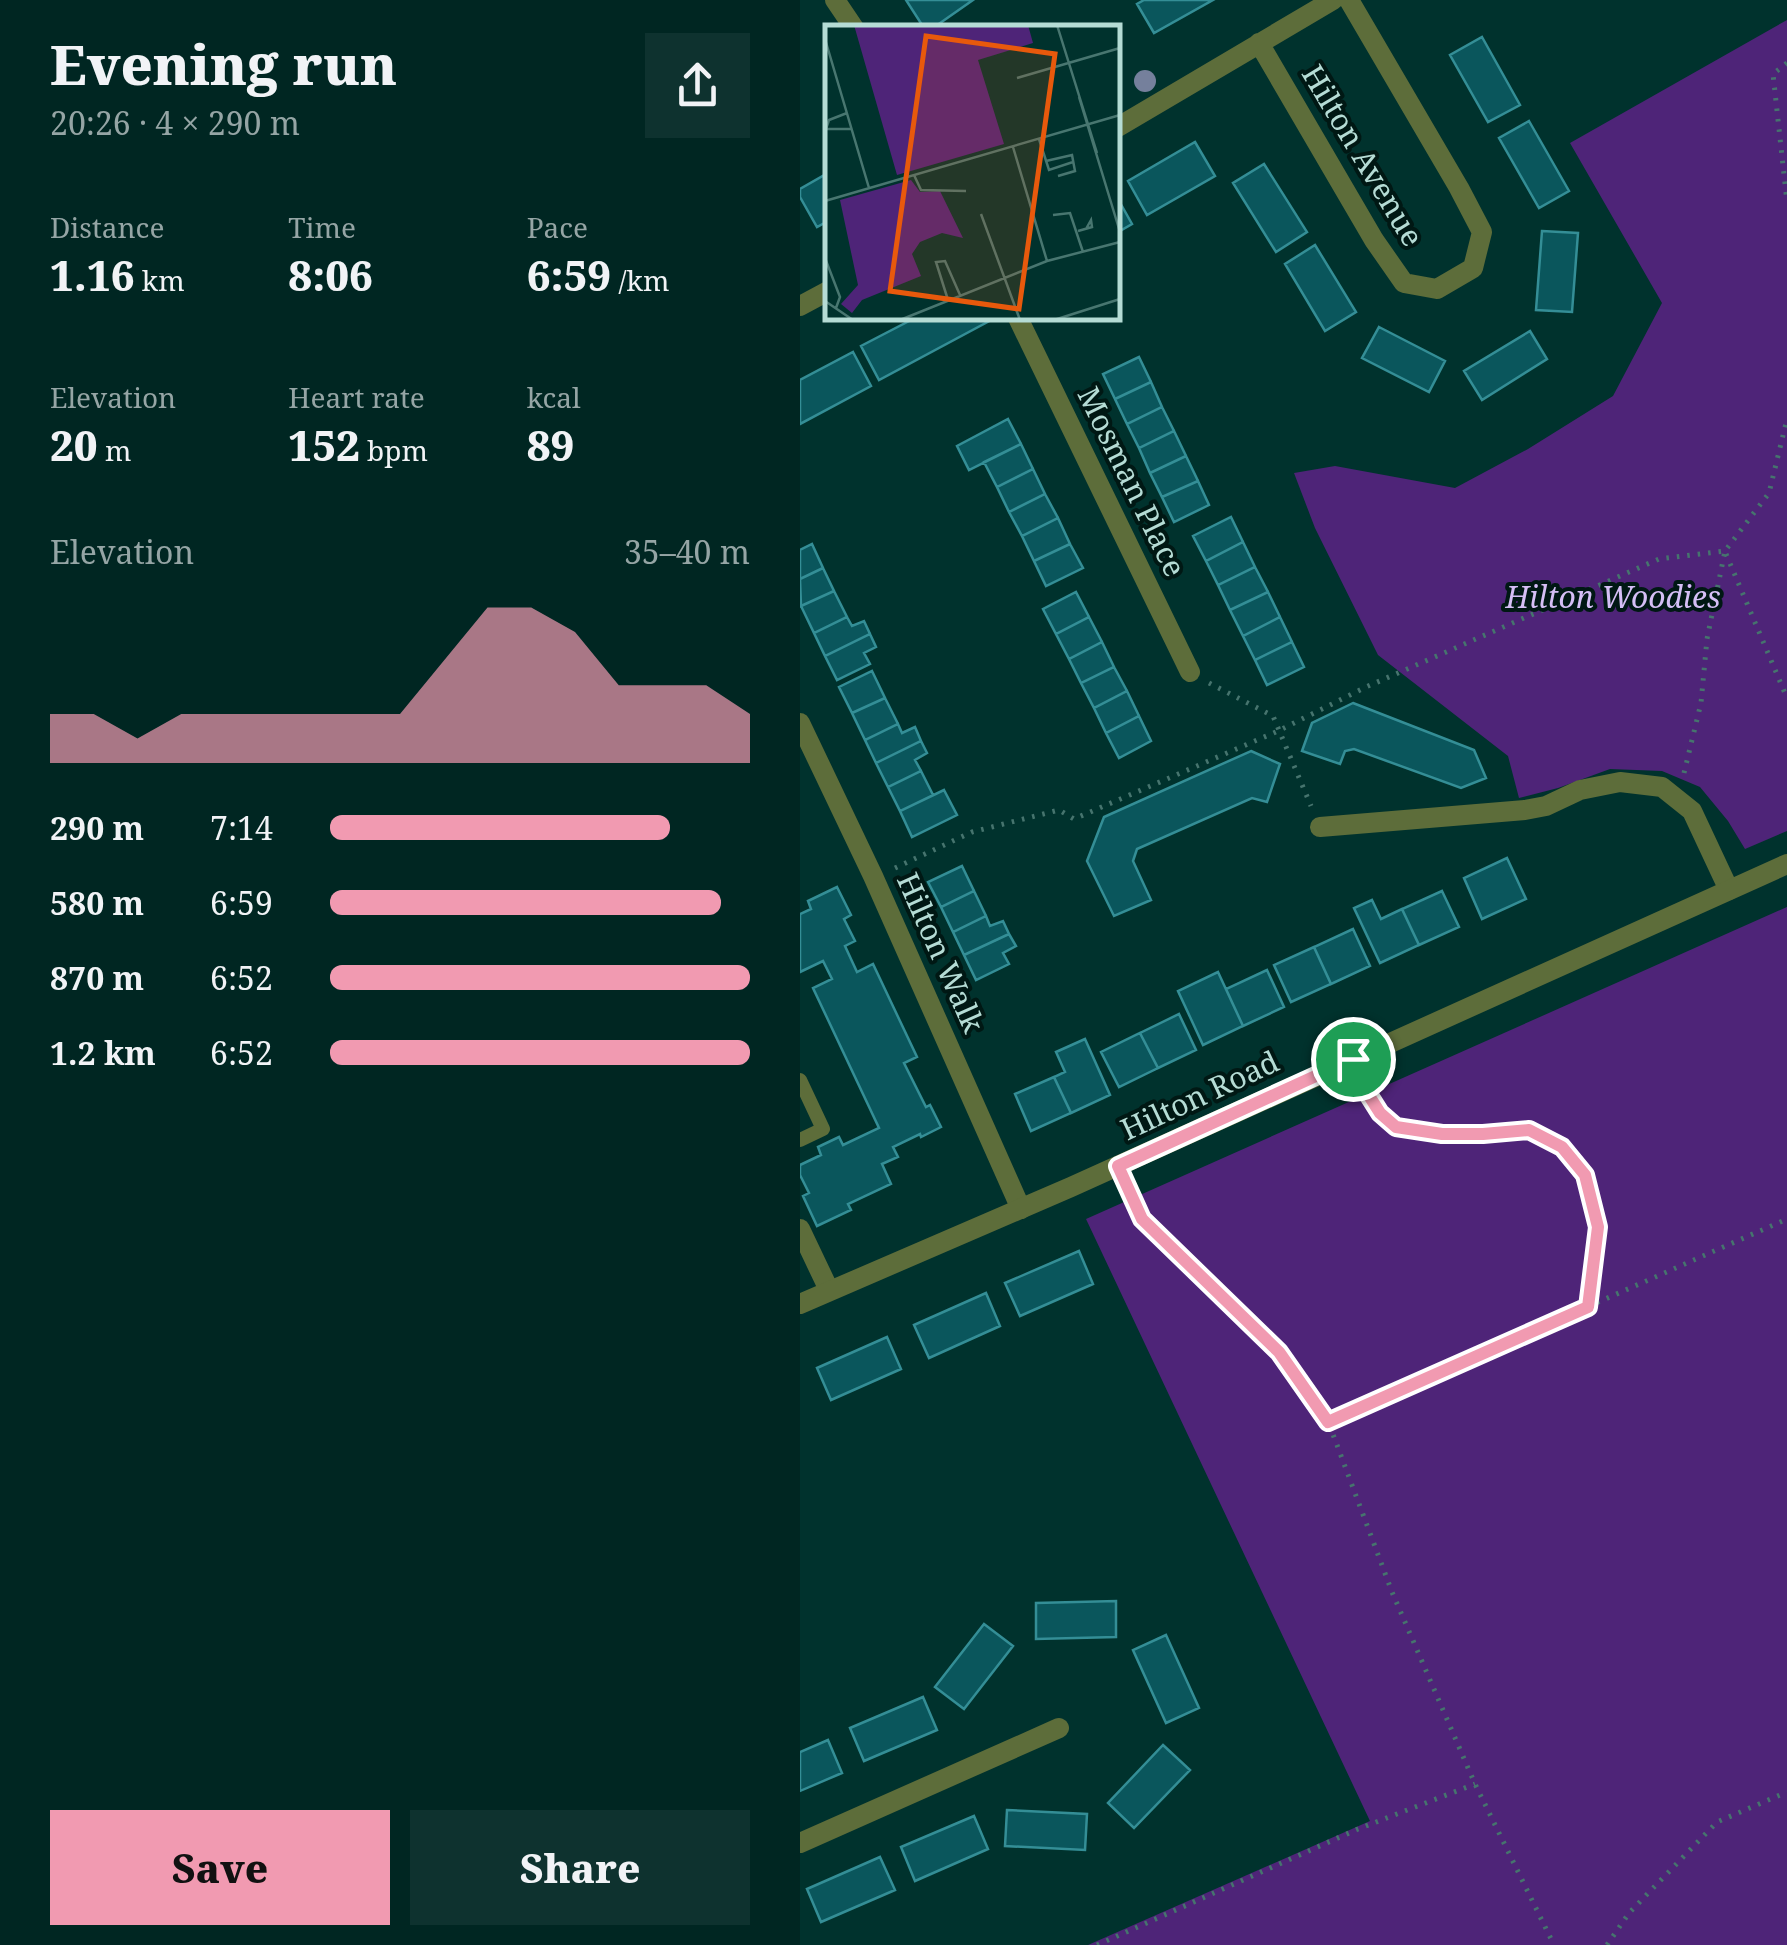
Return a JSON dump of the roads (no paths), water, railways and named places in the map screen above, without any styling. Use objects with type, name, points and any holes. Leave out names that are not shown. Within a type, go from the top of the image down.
[{"type":"street","points":[[835,0],[852,25]]},
{"type":"street","points":[[1120,125],[1333,0]]},
{"type":"street","name":"Hilton Avenue","points":[[1259,42],[1374,240],[1404,284],[1436,289],[1473,268],[1482,232],[1348,0]]},
{"type":"street","points":[[800,306],[825,293]]},
{"type":"street","name":"Mosman Place","points":[[1019,320],[1190,672]]},
{"type":"street","name":"Hilton Walk","points":[[800,723],[1022,1209]]},
{"type":"street","points":[[1320,827],[1525,810],[1546,806],[1580,790],[1620,782],[1662,787],[1692,811],[1729,890]]},
{"type":"street","name":"Hilton Road","points":[[800,1304],[1022,1209],[1787,864]]},
{"type":"street","points":[[800,1229],[829,1290]]},
{"type":"street","points":[[800,1843],[1059,1728]]},
{"type":"lane","points":[[800,1080],[823,1129],[800,1140]]},
{"type":"park label","name":"Hilton Woodies","points":[[1613,598]]}]
